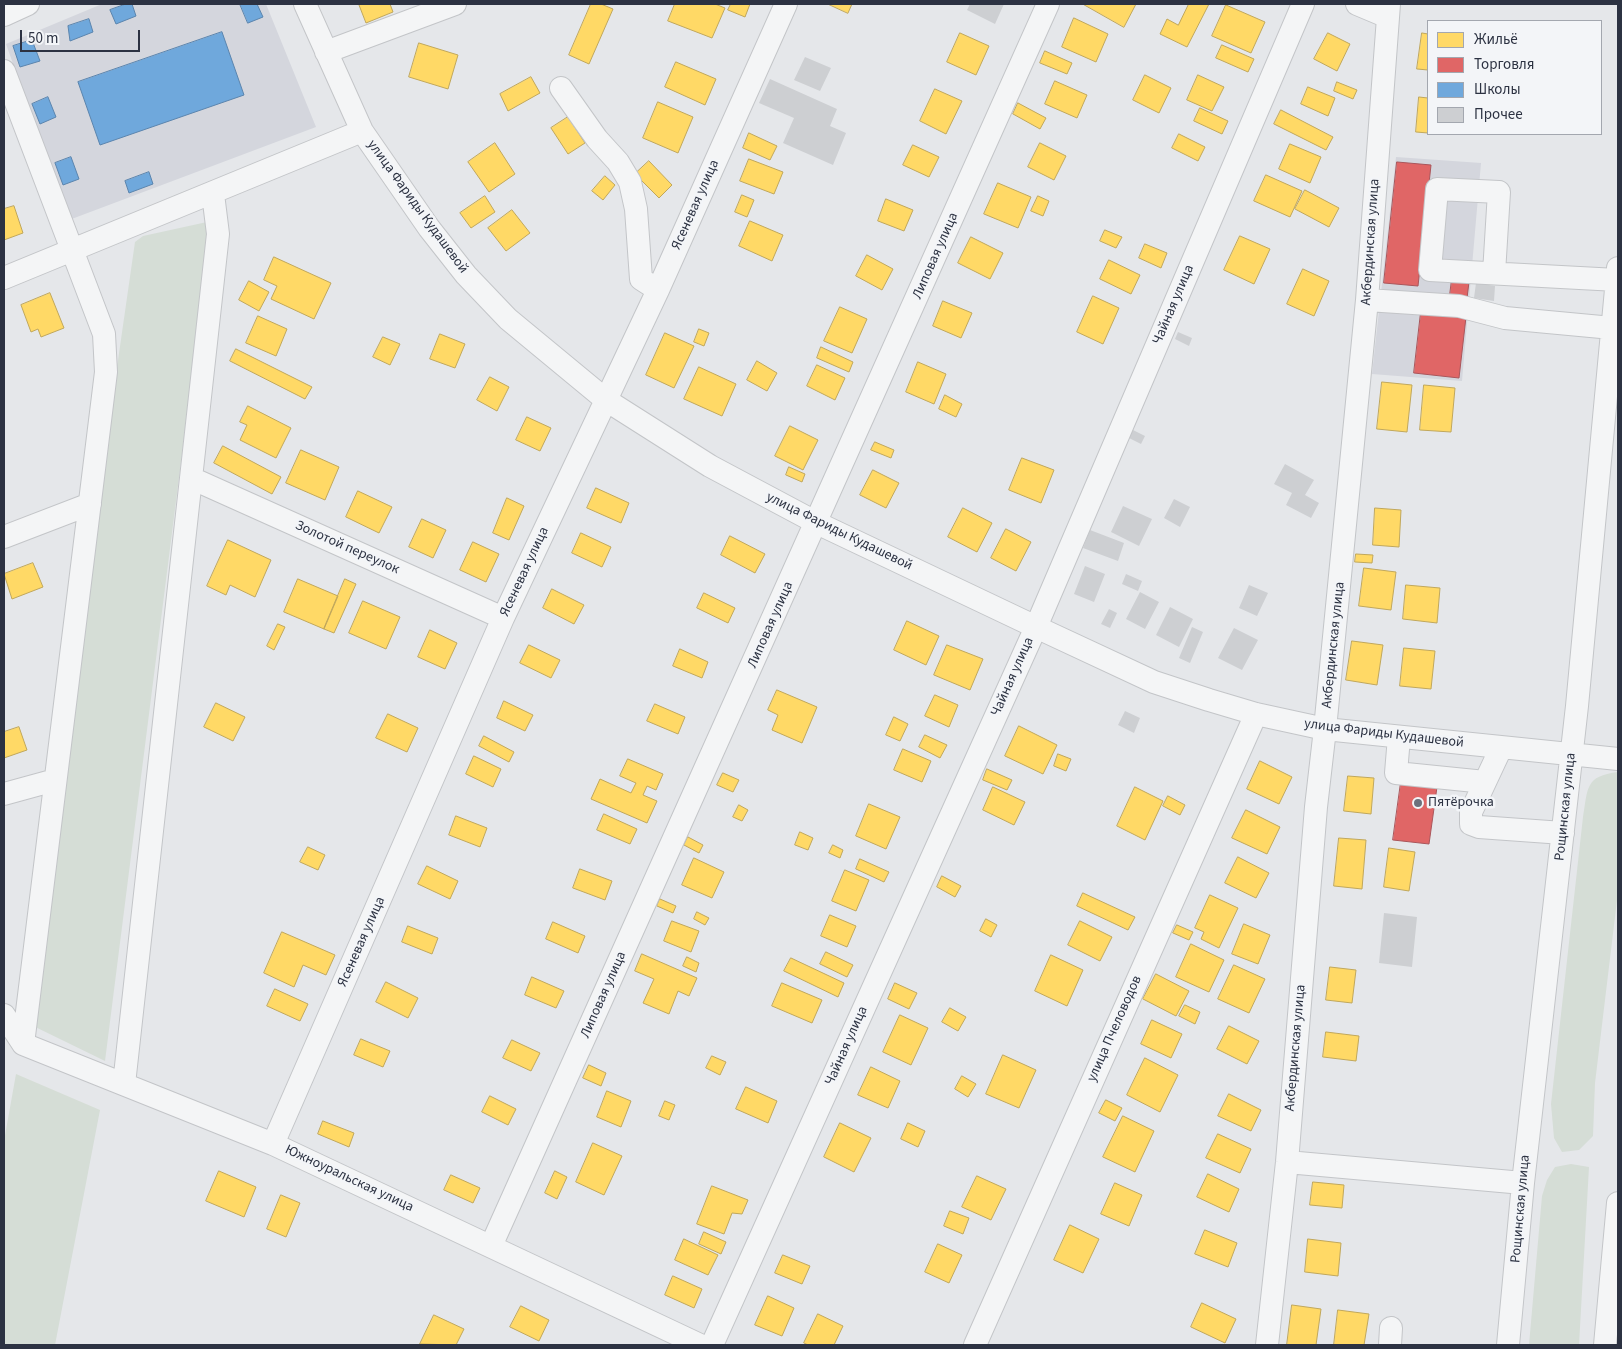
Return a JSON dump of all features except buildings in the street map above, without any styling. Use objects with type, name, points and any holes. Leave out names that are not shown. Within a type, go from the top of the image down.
[{"type":"street","points":[[4,15],[28,4]]},
{"type":"street","name":"улица Фариды Кудашевой","points":[[305,4],[362,131],[429,228],[466,275],[508,319],[606,400],[710,466],[817,523],[1154,682],[1256,714],[1326,729],[1571,756],[1618,759]]},
{"type":"street","points":[[326,52],[455,4]]},
{"type":"street","name":"Ясеневая улица","points":[[273,1144],[504,618],[658,290],[786,4]]},
{"type":"street","name":"Липовая улица","points":[[491,1246],[817,523],[1048,4]]},
{"type":"street","name":"Чайная улица","points":[[712,1345],[1036,627],[1304,4]]},
{"type":"street","points":[[1357,4],[1388,10]]},
{"type":"street","name":"Акбердинская улица","points":[[1267,1345],[1286,1162],[1316,806],[1326,729],[1367,300],[1388,10]]},
{"type":"street","points":[[4,71],[104,334],[106,372],[23,1044]]},
{"type":"street","points":[[561,88],[597,139],[618,162],[630,182],[636,208],[641,279],[658,290]]},
{"type":"street","points":[[4,278],[213,194],[362,131]]},
{"type":"street","points":[[1494,273],[1499,192],[1437,189],[1430,270],[1494,273],[1618,274]]},
{"type":"street","points":[[124,1084],[218,234],[213,194]]},
{"type":"street","name":"Рощинская улица","points":[[1508,1345],[1523,1183],[1564,833],[1618,274]]},
{"type":"street","points":[[1367,300],[1459,306],[1505,318],[1612,328]]},
{"type":"street","name":"Золотой переулок","points":[[191,478],[504,618]]},
{"type":"street","points":[[4,538],[90,504]]},
{"type":"street","name":"улица Пчеловодов","points":[[975,1345],[1256,714]]},
{"type":"street","points":[[1399,737],[1396,773],[1485,782]]},
{"type":"street","points":[[1501,748],[1471,812],[1471,824],[1479,827],[1564,833]]},
{"type":"street","points":[[4,794],[55,780]]},
{"type":"street","points":[[4,1015],[23,1044]]},
{"type":"street","name":"Южноуральская улица","points":[[23,1044],[273,1144],[700,1345]]},
{"type":"street","points":[[1286,1162],[1523,1183]]},
{"type":"street","points":[[1605,1345],[1618,1202]]},
{"type":"shaded area","points":[[102,4],[266,4],[316,127],[69,220],[6,44]]},
{"type":"shaded area","points":[[1396,157],[1481,163],[1462,381],[1372,374]]},
{"type":"shaded area","points":[[207,222],[210,233],[105,1061],[23,1021],[135,242],[143,236]]},
{"type":"shaded area","points":[[1618,772],[1618,892],[1595,1083],[1593,1136],[1579,1150],[1562,1152],[1554,1138],[1551,1104],[1583,817],[1590,785],[1599,777]]},
{"type":"shaded area","points":[[16,1074],[100,1110],[55,1345],[4,1345],[4,1141]]},
{"type":"shaded area","points":[[1571,1164],[1589,1167],[1579,1345],[1529,1345],[1542,1196],[1547,1180],[1555,1167]]},
{"type":"place","name":"Пятёрочка","points":[[1418,803]]}]
